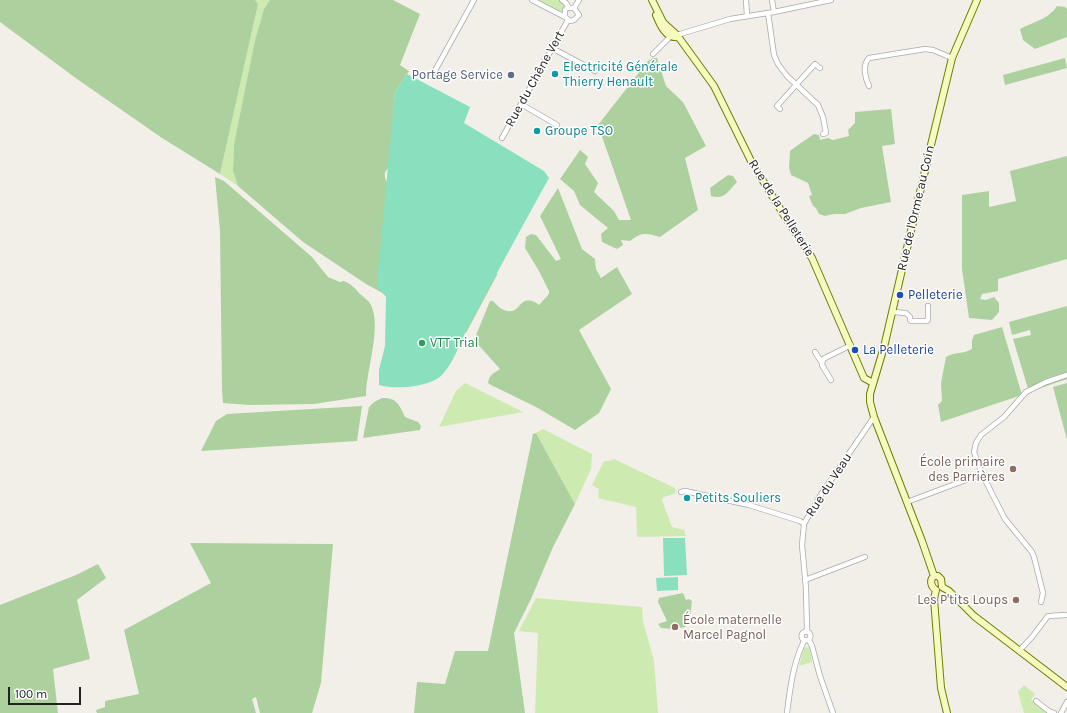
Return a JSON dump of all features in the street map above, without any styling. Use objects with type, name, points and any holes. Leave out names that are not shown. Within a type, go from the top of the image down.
[{"type":"main road","name":"Rue de l'Orme au Coin","points":[[934,576],[874,417],[869,398],[884,347],[952,58],[977,0]]},
{"type":"main road","name":"Rue de la Pelleterie","points":[[653,2],[661,27],[676,36],[714,86],[751,161],[812,258],[864,378],[872,384]]},
{"type":"main road","points":[[936,590],[931,584],[931,580],[934,576],[941,578],[942,587]]},
{"type":"main road","points":[[936,590],[940,590],[942,587]]},
{"type":"main road","points":[[942,587],[949,591],[974,616],[1067,688]]},
{"type":"main road","points":[[936,590],[934,605],[939,668],[941,688],[947,713]]},
{"type":"street","points":[[432,76],[474,0]]},
{"type":"street","points":[[532,0],[567,18],[574,20],[578,17],[578,14],[562,0]]},
{"type":"street","points":[[567,18],[565,10],[572,8],[578,0]]},
{"type":"street","points":[[746,0],[747,16]]},
{"type":"street","points":[[772,0],[774,12]]},
{"type":"street","points":[[653,54],[676,36],[730,19],[774,12],[831,0]]},
{"type":"street","points":[[768,13],[775,60],[780,69],[797,84],[822,111],[826,133],[823,134]]},
{"type":"street","name":"Rue du Chêne Vert","points":[[502,138],[567,18]]},
{"type":"street","points":[[552,48],[595,71]]},
{"type":"street","points":[[869,86],[865,68],[866,61],[869,58],[925,49],[933,50],[952,58]]},
{"type":"street","points":[[780,109],[777,106],[815,64],[820,68]]},
{"type":"street","points":[[520,104],[557,125]]},
{"type":"street","points":[[892,312],[906,313],[910,317],[911,321],[927,321],[928,306]]},
{"type":"street","points":[[822,363],[825,358],[851,345]]},
{"type":"street","points":[[816,352],[831,380]]},
{"type":"street","points":[[1041,602],[1043,593],[1032,552],[1014,533],[1004,519],[982,474],[974,452],[976,443],[981,436],[1004,418],[1026,392],[1046,382],[1067,375]]},
{"type":"street","name":"Rue du Veau","points":[[787,713],[794,670],[800,648],[806,641],[802,637],[803,633],[807,631],[802,546],[804,524],[820,496],[874,417]]},
{"type":"street","points":[[907,502],[982,474]]},
{"type":"street","points":[[681,492],[685,491],[749,505],[804,524]]},
{"type":"street","points":[[805,580],[865,557]]},
{"type":"street","points":[[1019,651],[1048,616],[1067,615]]},
{"type":"street","points":[[806,641],[812,646],[820,676],[833,713]]},
{"type":"street","points":[[1036,701],[1050,712],[1054,713]]},
{"type":"street","points":[[1061,713],[1067,702]]},
{"type":"green space","points":[[0,0],[255,0],[258,4],[220,174],[162,138],[77,79],[0,22]]},
{"type":"green space","points":[[255,0],[270,0],[264,9],[255,40],[234,144],[233,171],[238,186],[220,174],[258,4]]},
{"type":"green space","points":[[270,0],[393,0],[420,14],[400,65],[409,71],[395,92],[389,168],[385,173],[386,180],[393,192],[381,241],[382,249],[497,272],[497,275],[466,333],[366,284],[303,242],[238,186],[233,171],[234,144],[255,40],[264,9]]},
{"type":"green space","points":[[536,0],[559,0],[564,3],[564,9],[559,13]]},
{"type":"green space","points":[[1057,6],[1065,7],[1067,9],[1067,37],[1035,49],[1023,40],[1020,29],[1050,14]]},
{"type":"green space","points":[[653,58],[657,58],[666,86],[683,102],[706,146],[685,158],[698,210],[660,237],[644,234],[630,241],[621,240],[623,245],[617,249],[602,242],[601,234],[608,228],[580,205],[574,191],[560,179],[580,150],[588,157],[585,164],[598,183],[594,192],[614,211],[619,220],[631,220],[598,125],[648,61]]},
{"type":"green space","points":[[1065,58],[1067,68],[1005,85],[1003,75]]},
{"type":"green space","points":[[407,74],[470,107],[464,123],[544,171],[549,178],[446,371],[435,380],[428,383],[394,387],[379,385],[379,370],[385,346],[386,297],[378,287],[377,283],[395,92]]},
{"type":"green space","points":[[891,109],[895,144],[882,146],[891,202],[861,208],[845,214],[825,216],[819,214],[813,206],[809,196],[812,195],[808,183],[791,175],[789,168],[790,151],[814,134],[819,135],[820,140],[828,138],[833,140],[849,136],[848,130],[855,123],[855,112]]},
{"type":"green space","points":[[1067,156],[1067,259],[998,279],[998,291],[982,294],[980,299],[986,300],[994,297],[999,303],[999,312],[992,320],[969,318],[962,269],[962,195],[989,191],[989,207],[1016,201],[1010,171]]},
{"type":"green space","points":[[728,175],[733,176],[737,182],[723,196],[711,196],[710,188]]},
{"type":"green space","points":[[215,177],[224,181],[312,257],[328,277],[340,282],[344,281],[349,283],[371,305],[375,325],[366,396],[314,404],[249,405],[223,403],[220,231]]},
{"type":"green space","points":[[558,188],[582,249],[595,259],[596,269],[601,278],[617,267],[632,294],[579,330],[611,389],[599,413],[575,430],[536,407],[488,383],[491,376],[500,369],[474,340],[490,301],[493,301],[502,309],[512,311],[524,301],[533,301],[539,305],[549,294],[539,271],[525,248],[526,237],[531,234],[536,235],[556,261],[561,259],[540,216]]},
{"type":"green space","points":[[1067,306],[1067,379],[1029,392],[1013,339],[1031,335],[1030,330],[1012,335],[1009,322]]},
{"type":"green space","points":[[1002,327],[1022,395],[941,422],[938,405],[942,401],[941,383],[946,357],[972,349],[972,340],[974,335]]},
{"type":"green space","points":[[465,383],[523,412],[439,427],[456,391]]},
{"type":"green space","points":[[1067,383],[1067,440],[1053,387]]},
{"type":"green space","points":[[382,398],[395,401],[405,417],[418,422],[421,426],[420,430],[363,438],[369,407],[374,402]]},
{"type":"green space","points":[[362,406],[357,441],[201,451],[216,421],[227,414]]},
{"type":"green space","points":[[543,429],[592,454],[591,469],[575,504],[536,433]]},
{"type":"green space","points":[[536,433],[575,504],[553,547],[531,599],[514,633],[525,713],[414,713],[417,682],[445,684],[455,651],[488,651],[533,434]]},
{"type":"green space","points":[[614,459],[675,488],[676,493],[664,497],[662,500],[672,527],[684,530],[686,536],[637,537],[636,507],[598,498],[599,489],[592,485],[604,461]]},
{"type":"green space","points":[[663,538],[685,538],[687,575],[664,576]]},
{"type":"green space","points":[[190,543],[333,544],[321,683],[312,713],[260,713],[256,697],[252,699],[256,713],[97,713],[96,710],[105,707],[105,701],[139,694],[124,630],[211,583]]},
{"type":"green space","points":[[98,564],[106,578],[77,600],[90,659],[53,669],[58,713],[0,713],[0,605],[76,575]]},
{"type":"green space","points":[[678,577],[678,590],[657,591],[656,578]]},
{"type":"green space","points":[[683,593],[686,600],[689,599],[692,601],[690,616],[682,620],[686,627],[672,629],[661,628],[658,624],[667,621],[658,602],[659,598]]},
{"type":"green space","points":[[536,598],[642,607],[643,622],[654,660],[658,713],[535,713],[538,633],[519,631]]},
{"type":"green space","points":[[809,647],[812,662],[799,666],[804,648]]},
{"type":"green space","points":[[1024,685],[1035,694],[1031,700],[1050,713],[1024,713],[1018,692]]},
{"type":"place","name":"Electricité Générale Thierry Henault","points":[[555,74]]},
{"type":"place","name":"Portage Service","points":[[511,75]]},
{"type":"place","name":"Groupe TSO","points":[[537,131]]},
{"type":"place","name":"Pelleterie","points":[[900,295]]},
{"type":"place","name":"VTT Trial","points":[[422,343]]},
{"type":"place","name":"La Pelleterie","points":[[855,350]]},
{"type":"place","name":"École primaire des Parrières","points":[[1013,469]]},
{"type":"place","name":"Petits Souliers","points":[[687,498]]},
{"type":"place","name":"Les P'tits Loups","points":[[1016,600]]},
{"type":"place","name":"École maternelle Marcel Pagnol","points":[[675,627]]}]
